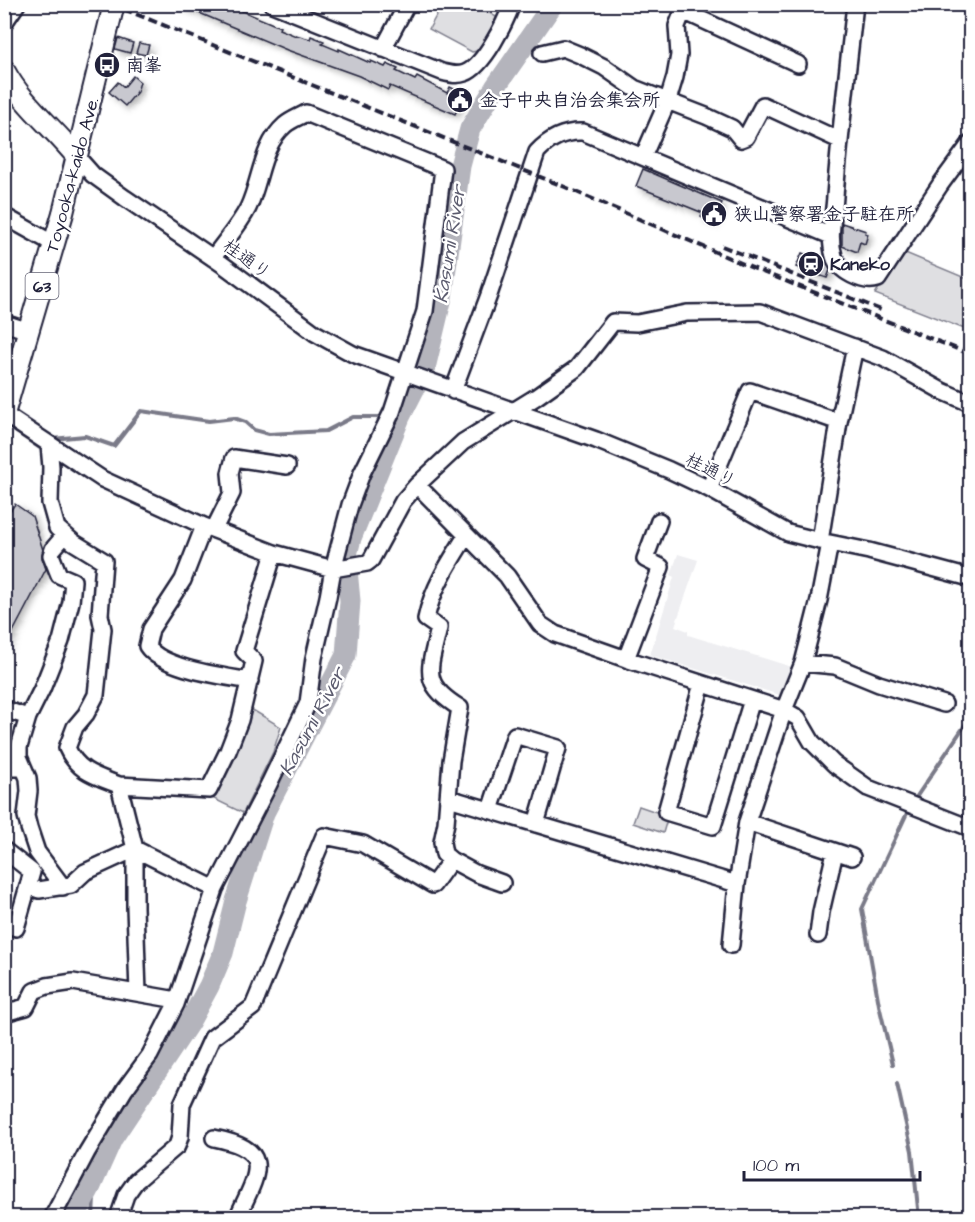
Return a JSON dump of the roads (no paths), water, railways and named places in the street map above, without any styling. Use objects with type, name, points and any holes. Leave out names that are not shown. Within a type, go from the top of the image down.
[{"type":"main road","name":"Toyooka-kaido Ave.","points":[[4,414],[54,244],[114,4]]},
{"type":"main road","points":[[4,70],[26,102],[77,156]]},
{"type":"street","points":[[4,23],[17,4]]},
{"type":"street","points":[[384,49],[407,4]]},
{"type":"street","points":[[280,6],[454,75],[466,73],[479,63],[489,49],[512,4]]},
{"type":"street","points":[[855,4],[831,236],[833,255],[837,264],[844,271],[871,281],[878,279],[970,144]]},
{"type":"street","points":[[643,157],[668,100],[679,55],[677,27],[683,11],[798,64]]},
{"type":"street","points":[[542,53],[563,48],[604,67],[634,88],[732,128],[741,139],[746,137],[763,105],[840,140]]},
{"type":"street","points":[[52,1218],[111,1110],[150,1055],[177,1000],[215,889],[308,703],[314,658],[333,568],[350,505],[362,473],[389,418],[425,311],[443,169],[306,113],[287,124],[277,134],[264,157],[247,210],[213,258]]},
{"type":"street","points":[[453,391],[489,295],[537,152],[553,137],[572,131],[583,132],[831,236]]},
{"type":"street","name":"桂通り","points":[[77,156],[93,175],[333,344],[453,391],[596,440],[709,489],[788,532],[970,578]]},
{"type":"street","points":[[4,216],[54,244]]},
{"type":"street","points":[[4,414],[102,479],[209,528],[274,553],[333,568],[367,563],[371,560],[404,501],[417,485],[463,442],[577,368],[613,321],[637,323],[687,313],[760,312],[883,358],[970,403]]},
{"type":"street","points":[[4,324],[29,331]]},
{"type":"street","points":[[731,945],[737,884],[747,822],[784,710],[803,663],[819,600],[839,422],[855,347]]},
{"type":"street","points":[[709,489],[750,391],[839,422]]},
{"type":"street","points":[[49,445],[50,503],[57,528],[73,542],[104,561],[100,615],[103,629],[96,695],[86,714],[75,727],[67,748],[79,767],[119,785],[209,790],[235,734],[250,681],[254,661],[244,651],[274,553]]},
{"type":"street","points":[[250,681],[188,669],[152,653],[147,646],[151,629],[183,580],[209,528],[232,493],[230,473],[234,459],[287,466]]},
{"type":"street","points":[[417,485],[507,576],[540,624],[555,634],[573,642],[784,710],[798,718],[812,742],[834,764],[868,788],[970,828]]},
{"type":"street","points":[[626,659],[661,567],[645,559],[659,521]]},
{"type":"street","points":[[63,886],[37,852],[26,816],[28,778],[22,768],[19,747],[28,717],[59,645],[71,602],[74,581],[59,575],[51,555],[53,549],[65,535]]},
{"type":"street","points":[[466,536],[445,568],[426,619],[439,628],[431,662],[430,681],[438,692],[460,708],[451,761],[449,798],[442,842],[444,854],[451,860],[477,874],[502,883]]},
{"type":"street","points":[[803,663],[835,666],[879,684],[944,704]]},
{"type":"street","points":[[702,684],[666,812],[675,815],[713,826],[752,700]]},
{"type":"street","points":[[4,709],[28,717]]},
{"type":"street","points":[[490,810],[515,735],[558,748],[536,824]]},
{"type":"street","points":[[4,768],[22,768]]},
{"type":"street","points":[[119,785],[135,849],[138,993]]},
{"type":"street","points":[[449,798],[737,884]]},
{"type":"street","points":[[747,822],[852,857]]},
{"type":"street","points":[[118,1218],[126,1195],[136,1181],[177,1146],[180,1137],[182,1104],[212,1038],[253,1007],[324,836],[363,844],[433,885],[451,860]]},
{"type":"street","points":[[135,849],[215,889]]},
{"type":"street","points":[[28,885],[39,890],[71,885],[85,872],[135,849]]},
{"type":"street","points":[[4,850],[32,872],[16,928],[4,924]]},
{"type":"street","points":[[818,935],[835,852]]},
{"type":"street","points":[[4,1013],[26,1006],[34,991],[73,982],[177,1000]]},
{"type":"street","points":[[214,1138],[242,1146],[252,1152],[256,1160],[252,1184],[237,1218]]},
{"type":"waterway","name":"Kasumi River","points":[[74,1218],[112,1139],[189,1023],[209,986],[223,953],[236,901],[264,813],[346,655],[350,601],[346,559],[351,538],[400,417],[425,368],[442,297],[460,166],[470,129],[496,86],[553,4]]},
{"type":"waterway","points":[[52,439],[85,436],[114,446],[141,411],[209,421],[234,418],[245,422],[254,430],[269,434],[326,431],[353,417],[386,417]]},
{"type":"waterway","points":[[12,429],[43,450],[45,447]]},
{"type":"waterway","points":[[915,799],[967,722],[970,710]]},
{"type":"waterway","points":[[893,1064],[879,1005],[862,909],[908,811]]},
{"type":"waterway","points":[[897,1084],[912,1151],[919,1218]]},
{"type":"waterway","points":[[91,1186],[94,1197],[93,1218]]},
{"type":"railway","points":[[111,4],[565,187],[750,267],[970,354]]},
{"type":"railway","points":[[722,246],[881,310]]},
{"type":"place","name":"南峯","points":[[107,65]]},
{"type":"place","name":"金子中央自治会集会所","points":[[460,100]]},
{"type":"place","name":"狭山警察署金子駐在所","points":[[714,214]]},
{"type":"place","name":"Kaneko","points":[[811,264]]}]
